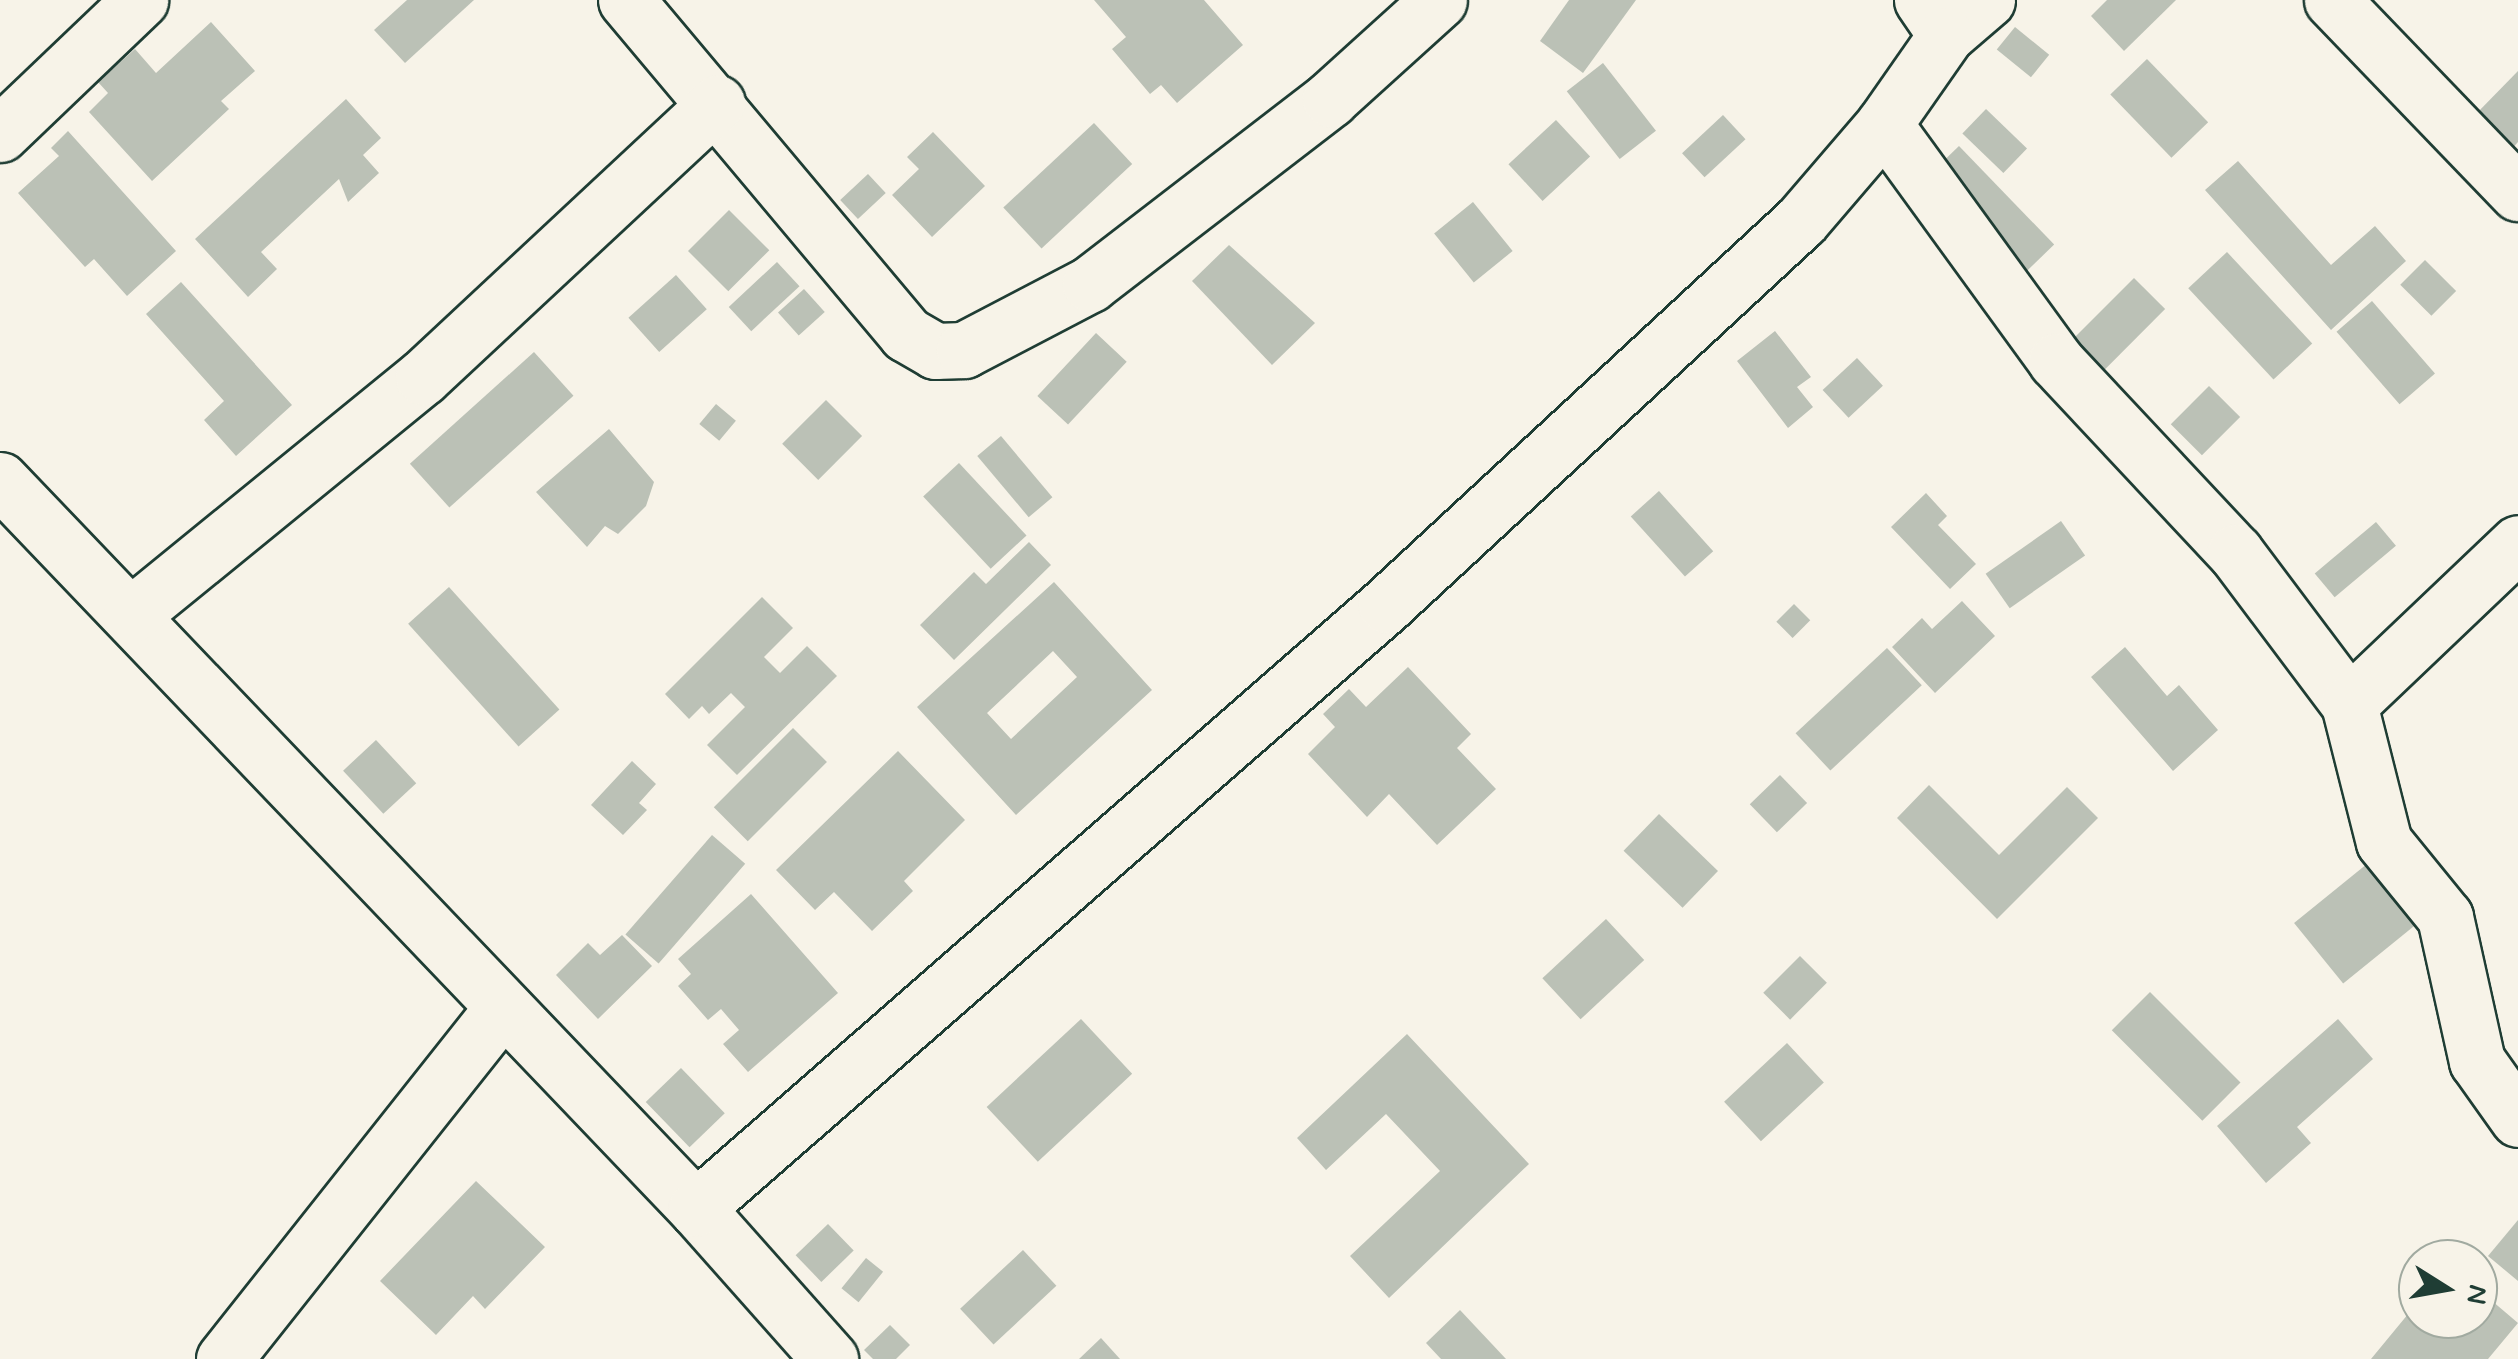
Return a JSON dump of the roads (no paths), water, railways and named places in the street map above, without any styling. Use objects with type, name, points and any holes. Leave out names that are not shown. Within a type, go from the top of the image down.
[{"type":"street","points":[[0,134],[140,0]]},
{"type":"street","points":[[626,0],[718,103],[906,334],[935,352],[964,350],[1090,284],[1330,99],[1439,0]]},
{"type":"street","points":[[696,1208],[1386,605],[1801,221],[1884,124],[1934,18],[1988,0]]},
{"type":"street","points":[[2332,0],[2518,193]]},
{"type":"street","points":[[131,615],[423,376],[718,103]]},
{"type":"street","points":[[1884,124],[1956,231],[2056,361],[2235,552],[2349,704],[2384,842],[2445,917],[2477,1062],[2518,1119]]},
{"type":"street","points":[[0,480],[696,1208],[830,1359]]},
{"type":"street","points":[[2349,704],[2518,543]]},
{"type":"street","points":[[224,1359],[503,1007]]}]
